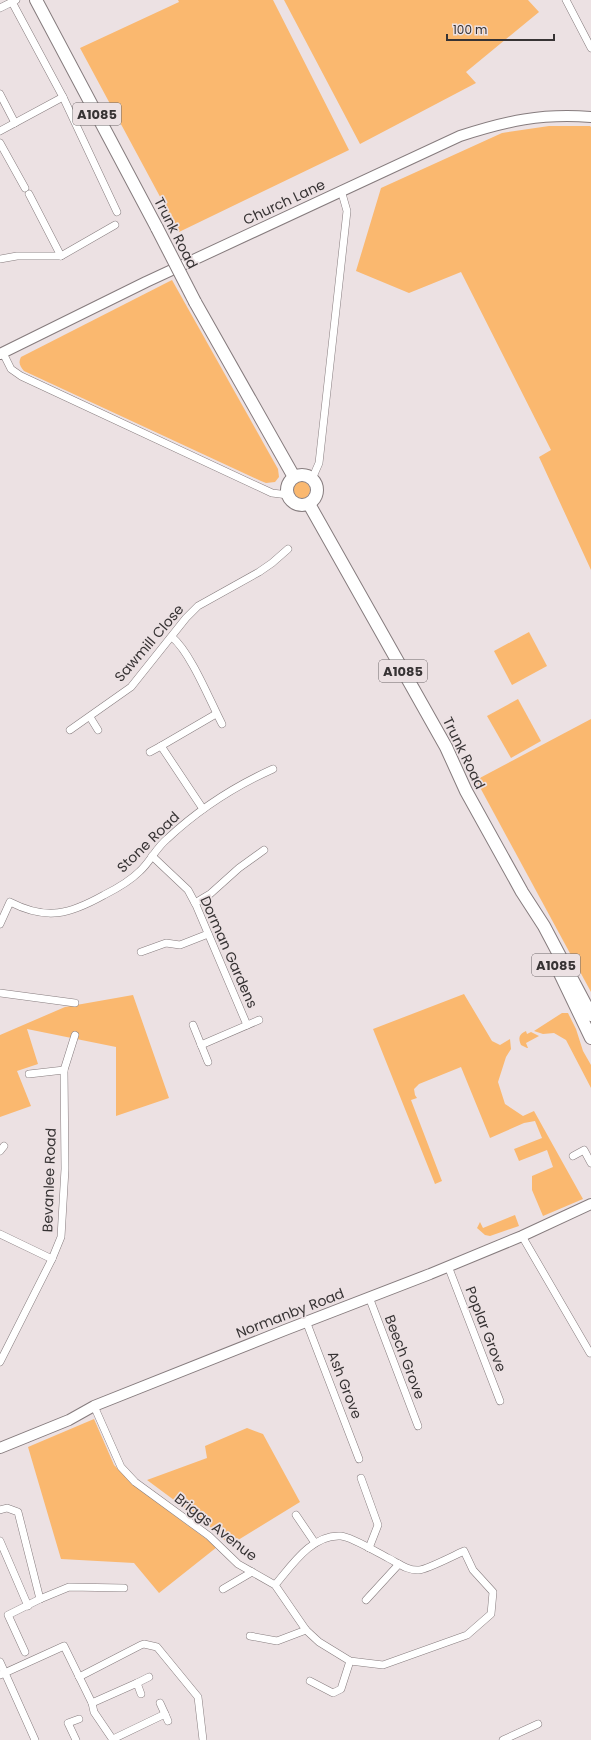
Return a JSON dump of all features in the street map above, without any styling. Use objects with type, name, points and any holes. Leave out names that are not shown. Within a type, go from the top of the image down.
[{"type":"main road","name":"Trunk Road","points":[[36,0],[158,228],[195,302],[294,477]]},
{"type":"main road","points":[[304,475],[316,482],[316,497],[309,504],[296,504],[288,495],[288,485],[294,477],[304,475]]},
{"type":"main road","name":"Trunk Road","points":[[309,504],[446,747],[466,791],[522,892],[544,926],[591,1015]]},
{"type":"main road","name":"A1085","points":[[522,892],[591,1038]]},
{"type":"street","points":[[566,0],[591,48]]},
{"type":"street","points":[[0,8],[14,1],[63,97],[117,212]]},
{"type":"street","points":[[0,94],[15,123]]},
{"type":"street","points":[[0,131],[63,97]]},
{"type":"street","name":"Church Lane","points":[[1,353],[146,282],[341,190],[460,136],[499,123],[547,116],[591,117]]},
{"type":"street","points":[[0,143],[61,256]]},
{"type":"street","points":[[312,479],[319,463],[347,211],[341,190]]},
{"type":"street","points":[[0,259],[17,256],[61,256],[115,225]]},
{"type":"street","points":[[1,353],[11,368],[21,376],[272,493],[288,495]]},
{"type":"street","name":"Sawmill Close","points":[[70,730],[131,687],[198,606],[259,572],[288,549]]},
{"type":"street","points":[[172,637],[179,643],[222,724]]},
{"type":"street","points":[[150,752],[216,714]]},
{"type":"street","points":[[90,717],[98,730]]},
{"type":"street","points":[[161,746],[203,809]]},
{"type":"street","name":"Stone Road","points":[[0,924],[10,902],[27,910],[49,914],[82,908],[115,890],[139,872],[166,840],[203,809],[248,780],[273,769]]},
{"type":"street","points":[[195,903],[210,894],[239,868],[264,850]]},
{"type":"street","name":"Dorman Gardens","points":[[152,856],[188,890],[195,903],[247,1025]]},
{"type":"street","points":[[141,952],[166,943],[180,946],[208,934]]},
{"type":"street","points":[[0,993],[75,1003]]},
{"type":"street","name":"Dorman Gardens","points":[[201,1045],[260,1020]]},
{"type":"street","points":[[193,1025],[208,1062]]},
{"type":"street","name":"Bevanlee Road","points":[[0,1362],[61,1237],[65,1169],[64,1070],[75,1035]]},
{"type":"street","points":[[29,1074],[64,1070]]},
{"type":"street","points":[[573,1156],[584,1150],[591,1163]]},
{"type":"street","name":"Normanby Road","points":[[0,1448],[69,1420],[94,1406],[522,1236],[591,1204]]},
{"type":"street","points":[[0,1234],[52,1258]]},
{"type":"street","points":[[522,1236],[590,1353]]},
{"type":"street","name":"Poplar Grove","points":[[448,1266],[500,1401]]},
{"type":"street","name":"Beech Grove","points":[[369,1297],[418,1426]]},
{"type":"street","name":"Ash Grove","points":[[306,1321],[359,1459]]},
{"type":"street","name":"Briggs Avenue","points":[[94,1406],[121,1467],[135,1482],[209,1536],[238,1564],[275,1585],[306,1630],[319,1642],[350,1661],[383,1665],[467,1636],[491,1614],[494,1592],[473,1570],[464,1551],[419,1570],[402,1567],[399,1564]]},
{"type":"street","points":[[361,1478],[378,1525],[369,1548]]},
{"type":"street","points":[[0,1510],[7,1508],[18,1512],[40,1599]]},
{"type":"street","points":[[296,1515],[315,1543]]},
{"type":"street","points":[[275,1585],[315,1543],[331,1537],[343,1536],[399,1564],[366,1600]]},
{"type":"street","points":[[0,1542],[28,1606]]},
{"type":"street","points":[[223,1589],[252,1572]]},
{"type":"street","points":[[25,1652],[8,1616],[40,1599],[69,1587],[124,1588]]},
{"type":"street","points":[[250,1636],[276,1641],[306,1630]]},
{"type":"street","points":[[79,1677],[141,1645],[144,1644],[157,1647],[198,1697],[203,1740]]},
{"type":"street","points":[[2,1674],[64,1646],[92,1703],[94,1712],[113,1740],[166,1718],[160,1702]]},
{"type":"street","points":[[310,1681],[333,1693],[341,1689],[350,1661]]},
{"type":"street","points":[[0,1662],[2,1674],[35,1740]]},
{"type":"street","points":[[92,1703],[149,1677]]},
{"type":"street","points":[[137,1683],[141,1694]]},
{"type":"street","points":[[76,1740],[68,1723],[78,1719]]},
{"type":"street","points":[[503,1740],[520,1737],[538,1724]]},
{"type":"shaded area","points":[[178,0],[273,0],[349,150],[179,232],[80,48],[179,2]]},
{"type":"shaded area","points":[[284,0],[528,0],[539,12],[466,72],[476,83],[360,144]]},
{"type":"shaded area","points":[[549,126],[591,127],[591,570],[539,457],[551,450],[461,272],[409,293],[356,271],[381,188],[502,133]]},
{"type":"shaded area","points":[[172,280],[278,469],[279,477],[275,482],[266,483],[261,481],[24,371],[21,366],[21,357]]},
{"type":"shaded area","points":[[297,481],[305,481],[310,486],[308,497],[305,499],[297,499],[292,494],[292,486]]},
{"type":"shaded area","points":[[529,632],[547,666],[512,685],[494,651]]},
{"type":"shaded area","points":[[518,699],[541,741],[511,758],[487,716]]},
{"type":"shaded area","points":[[591,719],[591,992],[476,780]]},
{"type":"shaded area","points":[[464,994],[492,1041],[500,1045],[510,1039],[511,1049],[506,1057],[498,1082],[505,1104],[523,1116],[534,1111],[583,1199],[543,1216],[532,1190],[532,1176],[553,1167],[547,1150],[519,1161],[514,1149],[542,1138],[535,1121],[524,1123],[490,1138],[461,1067],[419,1084],[414,1089],[417,1098],[411,1100],[442,1181],[435,1184],[373,1029]]},
{"type":"shaded area","points":[[133,995],[169,1098],[116,1116],[116,1047],[27,1029],[38,1064],[17,1071],[31,1106],[0,1117],[0,1035],[65,1007]]},
{"type":"shaded area","points":[[562,1013],[568,1013],[576,1029],[583,1051],[591,1065],[591,1088],[566,1040],[554,1033],[543,1034],[534,1031]]},
{"type":"shaded area","points":[[526,1031],[527,1034],[531,1032],[539,1036],[526,1043],[528,1048],[521,1045],[520,1040],[522,1033]]},
{"type":"shaded area","points":[[515,1215],[519,1226],[490,1236],[485,1235],[477,1228],[480,1222],[483,1228]]},
{"type":"shaded area","points":[[94,1419],[114,1465],[135,1486],[217,1547],[159,1593],[134,1563],[61,1559],[28,1447]]},
{"type":"shaded area","points":[[247,1428],[263,1434],[300,1502],[230,1545],[209,1526],[147,1480],[207,1458],[205,1446]]}]
